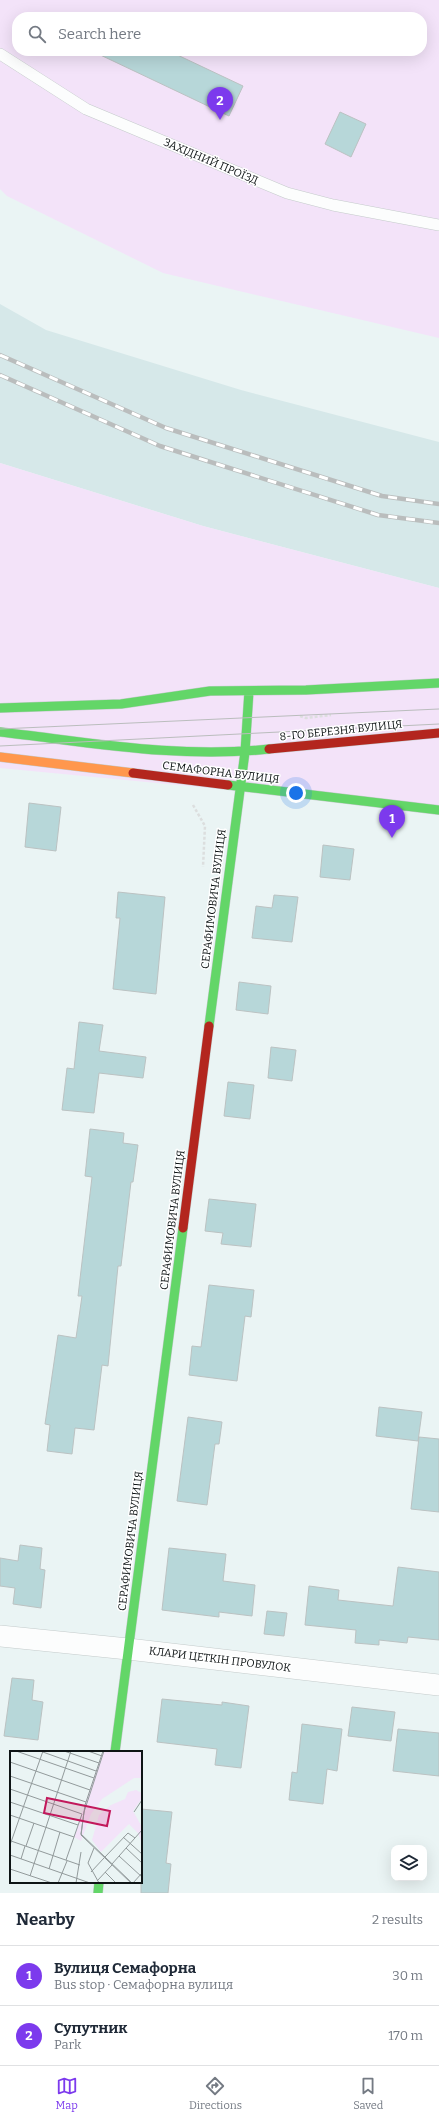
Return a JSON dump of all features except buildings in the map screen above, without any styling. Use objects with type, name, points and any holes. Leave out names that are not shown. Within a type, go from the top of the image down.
[{"type":"main road","points":[[0,708],[121,704],[210,691],[249,691],[439,683]]},
{"type":"main road","name":"СЕРАФИМОВИЧА ВУЛИЦЯ","points":[[115,1751],[240,786],[249,691]]},
{"type":"main road","name":"СЕМАФОРНА ВУЛИЦЯ","points":[[0,732],[174,752],[244,752]]},
{"type":"main road","name":"8-ГО БЕРЕЗНЯ ВУЛИЦЯ","points":[[244,752],[334,742],[439,733]]},
{"type":"main road","name":"СЕМАФОРНА ВУЛИЦЯ","points":[[0,757],[439,810]]},
{"type":"main road","points":[[98,1893],[99,1883]]},
{"type":"street","name":"КЛАРИ ЦЕТКІН ПРОВУЛОК","points":[[0,1636],[128,1649],[439,1685]]},
{"type":"lane","name":"ЗАХІДНИЙ ПРОЇЗД","points":[[0,54],[86,109],[287,193],[333,205],[439,224]]},
{"type":"path","points":[[190,800],[199,813],[205,826],[203,871]]},
{"type":"shaded area","points":[[0,0],[439,0],[439,338],[163,273],[7,196],[0,189]]},
{"type":"shaded area","points":[[0,304],[46,330],[241,390],[439,442],[439,588],[203,526],[0,463]]},
{"type":"shaded area","points":[[0,463],[203,526],[439,588],[439,810],[0,768]]},
{"type":"tram line","points":[[0,729],[439,709]]},
{"type":"tram line","points":[[0,746],[439,724]]},
{"type":"railway","points":[[0,355],[166,428],[382,496],[439,504]]},
{"type":"railway","points":[[0,375],[160,446],[378,515],[439,523]]},
{"type":"traffic: fast","points":[[0,708],[121,704],[210,691],[306,690],[439,683]]},
{"type":"traffic: fast","points":[[209,1026],[245,752],[249,691]]},
{"type":"traffic: fast","points":[[0,732],[168,751],[235,752],[269,749]]},
{"type":"traffic: fast","points":[[228,785],[439,810]]},
{"type":"traffic: fast","points":[[115,1751],[183,1228]]},
{"type":"traffic: fast","points":[[98,1893],[99,1883]]},
{"type":"traffic: slow","points":[[0,757],[133,773]]},
{"type":"traffic: jam","points":[[269,749],[439,733]]},
{"type":"traffic: jam","points":[[133,773],[228,785]]},
{"type":"traffic: jam","points":[[183,1228],[209,1026]]},
{"type":"place","name":"Супутник","points":[[220,120]]},
{"type":"place","name":"Вулиця Семафорна","points":[[392,838]]}]
